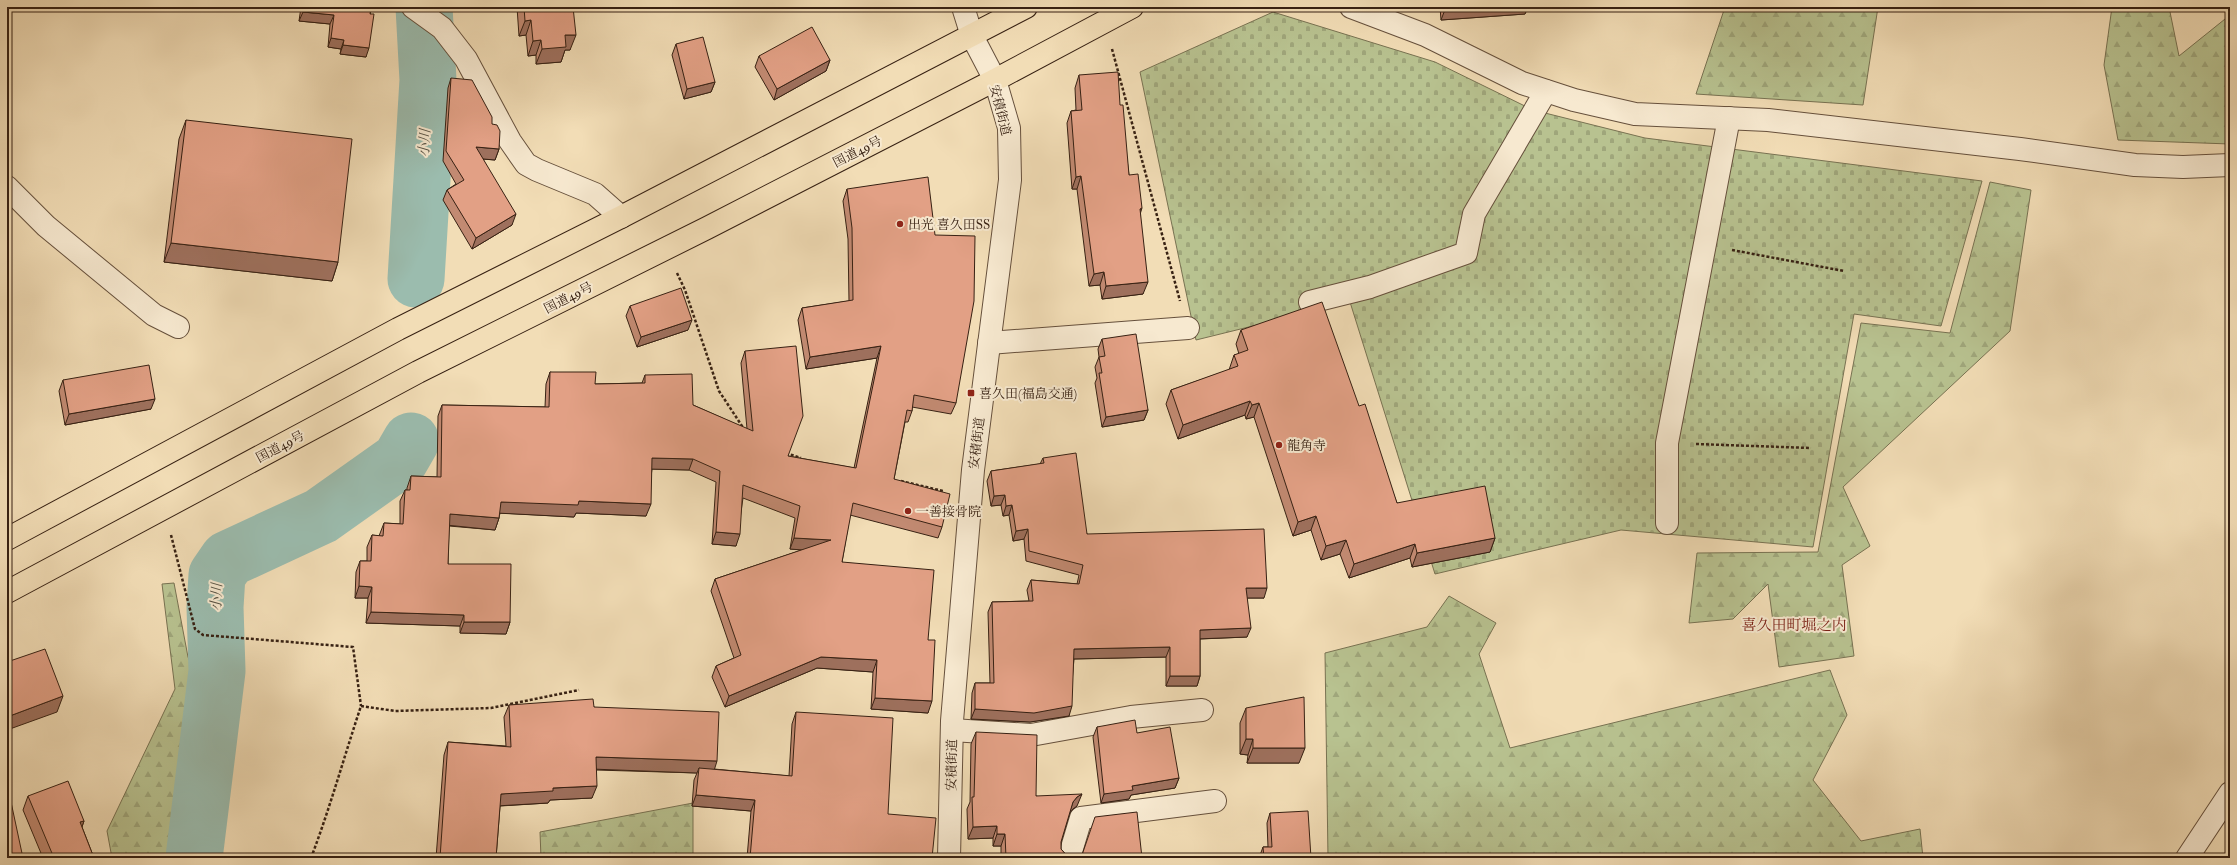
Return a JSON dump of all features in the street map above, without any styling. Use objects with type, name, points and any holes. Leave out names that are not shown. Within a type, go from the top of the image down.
[{"type":"highway","points":[[7,540],[398,329],[621,217],[1026,7]]},
{"type":"highway","name":"国道49号","points":[[7,592],[418,372],[665,249],[995,80],[1132,7]]},
{"type":"street","name":"安積街道","points":[[949,858],[952,730],[971,497],[1010,180],[1009,128],[995,80],[972,36],[963,7]]},
{"type":"street","points":[[1351,7],[1425,35],[1522,83],[1574,100],[1635,114],[1768,120],[2020,149],[2135,165],[2183,167],[2230,165]]},
{"type":"street","points":[[416,9],[442,28],[466,59],[510,141],[526,164],[595,194],[621,217]]},
{"type":"street","points":[[1310,302],[1370,287],[1466,253],[1474,214],[1546,91]]},
{"type":"street","points":[[1667,523],[1667,443],[1729,118]]},
{"type":"street","points":[[7,187],[46,226],[154,315],[178,327]]},
{"type":"street","points":[[989,343],[1188,328]]},
{"type":"street","points":[[952,730],[1032,735],[1131,717],[1202,710]]},
{"type":"street","points":[[2187,858],[2230,793]]},
{"type":"street","points":[[1069,858],[1081,818],[1215,801]]},
{"type":"path","points":[[1104,22],[1188,328]]},
{"type":"path","points":[[1704,245],[1844,271]]},
{"type":"path","points":[[665,249],[686,290],[719,391],[747,434]]},
{"type":"path","points":[[1667,443],[1811,448]]},
{"type":"path","points":[[784,452],[804,460]]},
{"type":"path","points":[[895,480],[971,497]]},
{"type":"path","points":[[165,507],[194,629],[203,635],[353,646],[361,706],[340,769],[329,811],[310,858]]},
{"type":"path","points":[[361,706],[395,711],[491,708],[580,690]]},
{"type":"green space","points":[[1725,7],[1878,7],[1863,105],[1696,94]]},
{"type":"green space","points":[[2112,7],[2169,7],[2179,56],[2230,15],[2230,144],[2118,140],[2104,65]]},
{"type":"green space","points":[[1273,12],[1435,62],[1533,110],[1645,138],[1982,181],[1941,326],[1854,314],[1813,547],[1621,530],[1435,574],[1350,302],[1196,340],[1140,72]]},
{"type":"green space","points":[[1990,182],[2031,190],[2010,331],[1843,487],[1870,546],[1842,565],[1854,656],[1779,667],[1768,584],[1733,619],[1689,623],[1697,553],[1818,552],[1861,323],[1950,333]]},
{"type":"green space","points":[[174,583],[188,657],[206,696],[179,858],[112,858],[107,831],[175,689],[162,584]]},
{"type":"green space","points":[[1449,596],[1496,623],[1479,654],[1510,748],[1830,670],[1847,715],[1813,780],[1861,841],[1920,829],[1923,858],[1328,858],[1325,653],[1427,627]]},
{"type":"green space","points":[[693,803],[693,858],[541,858],[540,832]]},
{"type":"building","points":[[303,7],[371,7],[370,14],[374,14],[369,48],[343,45],[344,40],[331,38],[334,15],[303,12]]},
{"type":"building","points":[[524,7],[573,7],[576,35],[565,35],[566,47],[542,49],[541,40],[533,41],[531,20],[525,21]]},
{"type":"building","points":[[812,27],[830,60],[777,89],[759,56]]},
{"type":"building","points":[[703,37],[715,82],[687,89],[676,44]]},
{"type":"building","points":[[1118,72],[1120,105],[1123,105],[1129,175],[1138,174],[1142,208],[1140,209],[1148,282],[1106,286],[1104,272],[1094,274],[1081,176],[1076,177],[1071,111],[1082,110],[1079,75]]},
{"type":"building","points":[[451,78],[472,80],[492,117],[492,124],[497,125],[500,131],[499,149],[476,147],[516,214],[476,238],[447,190],[464,180],[446,151]]},
{"type":"building","points":[[186,120],[352,139],[338,262],[171,243]]},
{"type":"building","points":[[928,177],[935,235],[975,236],[974,301],[956,403],[914,395],[912,411],[907,410],[894,479],[950,494],[942,527],[853,503],[842,562],[934,570],[928,640],[935,640],[932,701],[875,698],[877,660],[821,657],[729,696],[716,666],[741,655],[715,579],[831,540],[794,538],[800,506],[743,485],[740,534],[716,532],[720,471],[693,459],[652,458],[651,504],[579,501],[578,505],[501,502],[499,518],[450,514],[448,564],[511,564],[510,622],[464,622],[464,615],[371,612],[372,587],[359,586],[360,561],[371,561],[372,535],[383,536],[384,523],[403,524],[405,490],[410,490],[411,476],[441,477],[442,405],[549,407],[550,372],[596,372],[595,384],[645,383],[645,375],[692,374],[693,405],[753,431],[745,351],[796,346],[803,416],[788,456],[856,468],[881,346],[810,357],[802,308],[853,300],[852,228],[847,189]]},
{"type":"building","points":[[681,288],[692,320],[641,337],[630,306]]},
{"type":"building","points":[[1322,302],[1359,406],[1365,404],[1397,503],[1485,486],[1495,538],[1417,553],[1415,544],[1354,564],[1346,540],[1326,546],[1316,516],[1298,522],[1259,403],[1252,405],[1250,401],[1183,425],[1171,390],[1238,366],[1234,355],[1248,350],[1241,330]]},
{"type":"building","points":[[1136,334],[1148,410],[1106,417],[1099,373],[1102,373],[1099,357],[1105,356],[1102,339]]},
{"type":"building","points":[[149,365],[155,399],[69,414],[63,380]]},
{"type":"building","points":[[1076,453],[1087,534],[1264,529],[1267,588],[1246,588],[1251,628],[1200,630],[1200,676],[1170,676],[1170,647],[1074,649],[1072,706],[1034,713],[975,709],[975,683],[994,683],[992,602],[1033,601],[1031,580],[1079,584],[1083,565],[1029,551],[1028,529],[1016,531],[1012,505],[1006,506],[1005,495],[994,496],[991,471],[1044,463],[1043,458]]},
{"type":"building","points":[[45,649],[63,696],[7,717],[7,662]]},
{"type":"building","points":[[1304,697],[1305,748],[1253,748],[1253,739],[1246,739],[1246,708]]},
{"type":"building","points":[[593,699],[594,707],[719,712],[717,761],[596,757],[597,786],[553,788],[553,791],[501,794],[496,858],[440,858],[448,742],[511,747],[509,705]]},
{"type":"building","points":[[796,712],[893,718],[888,814],[936,818],[932,858],[750,858],[755,800],[696,795],[699,768],[792,776]]},
{"type":"building","points":[[1135,720],[1137,733],[1170,727],[1179,778],[1132,786],[1133,790],[1104,794],[1097,727]]},
{"type":"building","points":[[976,732],[1037,735],[1036,796],[1082,794],[1073,802],[1061,842],[1061,849],[1069,858],[1006,858],[1005,834],[997,834],[997,826],[973,827],[972,797],[974,797]]},
{"type":"building","points":[[68,781],[84,821],[80,822],[94,858],[54,858],[28,796]]},
{"type":"building","points":[[11,802],[23,858],[7,858],[7,804]]},
{"type":"building","points":[[1308,811],[1311,858],[1264,858],[1263,847],[1272,847],[1270,813]]},
{"type":"building","points":[[1137,812],[1142,858],[1077,858],[1082,855],[1095,817]]},
{"type":"waterway","name":"小川","points":[[416,279],[428,80],[424,7]]},
{"type":"waterway","name":"小川","points":[[194,858],[217,671],[215,607],[217,575],[228,559],[321,516],[400,460],[411,441]]},
{"type":"place","name":"出光 喜久田SS","points":[[900,224]]},
{"type":"place","name":"喜久田(福島交通)","points":[[971,393]]},
{"type":"place","name":"龍角寺","points":[[1279,445]]},
{"type":"place","name":"一善接骨院","points":[[908,511]]},
{"type":"district","name":"喜久田町堀之内","points":[[1794,625]]}]
